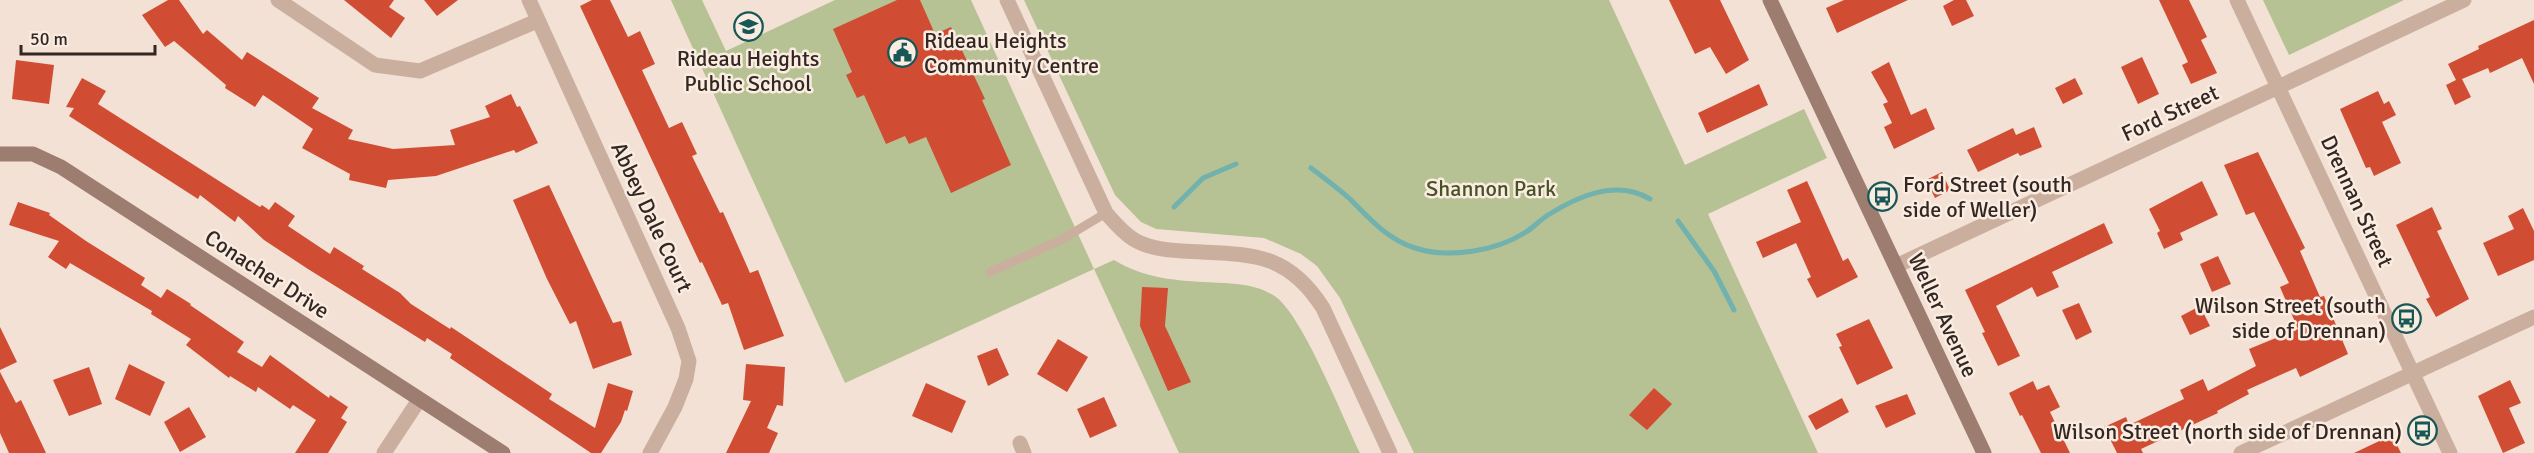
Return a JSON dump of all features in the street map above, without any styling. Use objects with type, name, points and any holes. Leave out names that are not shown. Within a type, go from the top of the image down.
[{"type":"street","points":[[278,0],[375,65],[420,71],[537,21]]},
{"type":"street","name":"Abbey Dale Court","points":[[529,0],[678,328],[690,361],[675,407],[650,453]]},
{"type":"street","points":[[1007,0],[1106,213],[1131,238],[1152,247],[1250,256],[1278,263],[1292,271],[1314,293],[1323,308],[1390,453]]},
{"type":"street","name":"Weller Avenue","points":[[1770,0],[1984,453]]},
{"type":"street","name":"Drennan Street","points":[[2237,0],[2450,453]]},
{"type":"street","name":"Ford Street","points":[[1896,266],[2464,0]]},
{"type":"street","name":"Conacher Drive","points":[[0,154],[33,154],[61,167],[503,453]]},
{"type":"street","points":[[2241,453],[2534,317]]},
{"type":"street","points":[[384,453],[419,400]]},
{"type":"lane","points":[[990,272],[1062,240],[1106,213]]},
{"type":"green space","points":[[671,0],[702,0],[726,51],[835,0],[971,0],[1094,269],[845,383]]},
{"type":"green space","name":"Shannon Park","points":[[1024,0],[1609,0],[1685,165],[1804,109],[1827,158],[1708,214],[1818,453],[1414,453],[1340,298],[1317,266],[1301,254],[1264,238],[1156,229],[1141,222],[1115,195]]},
{"type":"green space","points":[[2263,0],[2404,0],[2289,55]]},
{"type":"green space","points":[[1114,260],[1140,272],[1167,279],[1244,285],[1264,290],[1276,297],[1287,308],[1310,346],[1360,453],[1179,453],[1094,269]]},
{"type":"building","points":[[168,0],[179,0],[203,34],[207,30],[242,60],[247,52],[319,98],[312,108],[353,130],[348,139],[393,149],[455,145],[450,130],[490,117],[485,106],[511,94],[517,107],[520,106],[538,143],[516,153],[514,150],[436,176],[388,180],[386,188],[349,180],[350,174],[302,148],[313,129],[263,95],[255,107],[225,88],[226,85],[174,41],[165,47],[142,15]]},
{"type":"building","points":[[344,0],[394,0],[389,7],[405,18],[391,38]]},
{"type":"building","points":[[424,0],[458,0],[437,16]]},
{"type":"building","points":[[592,0],[610,0],[628,37],[640,31],[655,64],[642,70],[669,128],[682,122],[697,154],[692,156],[720,213],[723,212],[750,273],[758,270],[784,336],[744,350],[728,303],[722,305],[702,262],[700,263],[580,6]]},
{"type":"building","name":"Rideau Heights Community Centre","points":[[897,0],[920,0],[935,34],[951,27],[985,99],[982,100],[1011,165],[951,193],[926,137],[909,144],[905,136],[886,144],[864,95],[857,98],[846,75],[852,72],[833,29]]},
{"type":"building","points":[[1669,0],[1720,0],[1749,60],[1726,74],[1710,47],[1695,54]]},
{"type":"building","points":[[1844,0],[1908,0],[1837,33],[1826,8]]},
{"type":"building","points":[[1954,0],[1966,0],[1974,16],[1952,26],[1943,6]]},
{"type":"building","points":[[2159,0],[2189,0],[2207,37],[2201,40],[2217,73],[2191,84],[2182,65],[2188,62]]},
{"type":"building","points":[[2534,20],[2534,84],[2522,58],[2490,73],[2488,68],[2462,79],[2471,97],[2455,105],[2446,85],[2456,80],[2448,64],[2479,49],[2478,46]]},
{"type":"building","points":[[2142,57],[2159,94],[2138,104],[2121,67]]},
{"type":"building","points":[[16,60],[54,65],[49,104],[12,99]]},
{"type":"building","points":[[1889,62],[1911,115],[1926,108],[1935,129],[1894,149],[1884,127],[1892,123],[1883,104],[1888,102],[1871,72]]},
{"type":"building","points":[[82,78],[106,91],[98,104],[260,207],[262,205],[269,210],[275,202],[295,216],[288,226],[330,254],[334,247],[364,266],[362,269],[400,293],[411,304],[450,329],[451,327],[552,394],[549,399],[595,428],[608,383],[633,391],[627,411],[625,410],[621,422],[601,453],[591,453],[450,358],[452,354],[427,338],[425,342],[308,269],[264,240],[238,216],[235,222],[200,195],[198,199],[69,116],[74,108],[66,107]]},
{"type":"building","points":[[2075,78],[2083,94],[2063,104],[2055,88]]},
{"type":"building","points":[[1759,84],[1768,105],[1707,133],[1698,113]]},
{"type":"building","points":[[2378,91],[2384,104],[2389,101],[2396,115],[2382,122],[2401,163],[2374,176],[2370,167],[2366,168],[2340,109]]},
{"type":"building","points":[[2034,127],[2042,147],[2020,156],[2018,153],[1978,172],[1967,150],[2013,128],[2016,135]]},
{"type":"building","points":[[2258,152],[2305,248],[2300,251],[2320,297],[2324,296],[2348,354],[2300,377],[2296,368],[2247,390],[2249,394],[2217,411],[2218,413],[2141,449],[2143,453],[2117,453],[2104,427],[2126,417],[2129,425],[2184,399],[2180,390],[2203,379],[2208,391],[2256,366],[2249,349],[2298,329],[2280,287],[2289,283],[2254,212],[2246,215],[2224,165]]},
{"type":"building","points":[[1942,172],[1950,190],[1935,198],[1926,180]]},
{"type":"building","points":[[1807,181],[1843,261],[1848,258],[1858,277],[1817,298],[1807,279],[1811,277],[1796,243],[1763,258],[1756,242],[1801,222],[1787,190]]},
{"type":"building","points":[[2202,181],[2218,215],[2180,233],[2183,240],[2164,249],[2157,233],[2160,231],[2149,209]]},
{"type":"building","points":[[549,185],[613,323],[621,321],[632,355],[593,369],[576,321],[570,324],[547,279],[513,200]]},
{"type":"building","points":[[18,202],[50,213],[49,215],[86,241],[145,278],[141,285],[161,298],[167,289],[191,304],[244,342],[237,352],[262,367],[270,355],[329,398],[330,395],[348,407],[341,418],[347,422],[328,453],[295,453],[316,420],[293,405],[290,409],[258,387],[256,392],[230,376],[229,378],[186,345],[191,339],[151,314],[152,311],[70,263],[66,269],[48,257],[59,241],[9,225]]},
{"type":"building","points":[[2432,207],[2442,229],[2437,231],[2469,299],[2436,317],[2426,299],[2430,297],[2396,225]]},
{"type":"building","points":[[2523,208],[2534,231],[2534,260],[2498,276],[2483,243],[2514,229],[2508,216]]},
{"type":"building","points":[[2104,223],[2113,243],[2052,272],[2059,287],[2037,297],[2032,287],[1996,306],[2020,356],[1998,366],[1965,290]]},
{"type":"building","points":[[2218,256],[2231,284],[2212,292],[2200,264]]},
{"type":"building","points":[[1142,287],[1168,288],[1165,326],[1191,382],[1168,391],[1140,326]]},
{"type":"building","points":[[2079,303],[2092,332],[2076,340],[2062,310]]},
{"type":"building","points":[[2200,306],[2210,326],[2190,335],[2181,316]]},
{"type":"building","points":[[1869,319],[1893,368],[1857,385],[1839,347],[1842,346],[1836,334]]},
{"type":"building","points":[[0,327],[17,362],[0,370]]},
{"type":"building","points":[[1058,339],[1088,357],[1067,392],[1037,374]]},
{"type":"building","points":[[997,348],[1009,375],[988,386],[977,356]]},
{"type":"building","points":[[129,364],[165,382],[150,416],[115,399]]},
{"type":"building","points":[[746,364],[785,367],[783,406],[777,405],[767,428],[778,433],[769,453],[726,453],[751,401],[743,400]]},
{"type":"building","points":[[89,367],[102,404],[69,416],[53,380]]},
{"type":"building","points":[[0,372],[16,403],[21,400],[46,453],[9,453],[0,433]]},
{"type":"building","points":[[2510,380],[2521,403],[2509,408],[2525,443],[2503,453],[2478,396]]},
{"type":"building","points":[[2033,381],[2037,390],[2049,385],[2060,407],[2050,412],[2070,453],[2041,453],[2022,415],[2020,416],[2009,393]]},
{"type":"building","points":[[926,383],[966,401],[952,433],[912,416]]},
{"type":"building","points":[[1654,388],[1672,404],[1647,430],[1629,415]]},
{"type":"building","points":[[1907,394],[1916,414],[1886,428],[1875,406]]},
{"type":"building","points":[[1104,397],[1117,426],[1090,438],[1077,409]]},
{"type":"building","points":[[1842,398],[1849,412],[1816,430],[1808,416]]},
{"type":"building","points":[[189,407],[206,437],[180,452],[164,422]]},
{"type":"building","points":[[2392,435],[2401,453],[2354,453]]},
{"type":"waterway","points":[[1174,207],[1203,178],[1236,164]]},
{"type":"waterway","points":[[1311,168],[1341,191],[1380,228],[1396,239],[1415,248],[1442,253],[1472,251],[1514,239],[1560,208],[1598,192],[1624,190],[1650,199]]},
{"type":"waterway","points":[[1678,221],[1714,271],[1734,310]]},
{"type":"place","name":"Rideau Heights Public School","points":[[748,26]]},
{"type":"place","name":"Rideau Heights Community Centre","points":[[903,53]]},
{"type":"place","name":"Ford Street (south side of Weller)","points":[[1882,197]]},
{"type":"place","name":"Wilson Street (south side of Drennan)","points":[[2407,318]]},
{"type":"place","name":"Wilson Street (north side of Drennan)","points":[[2423,431]]}]
